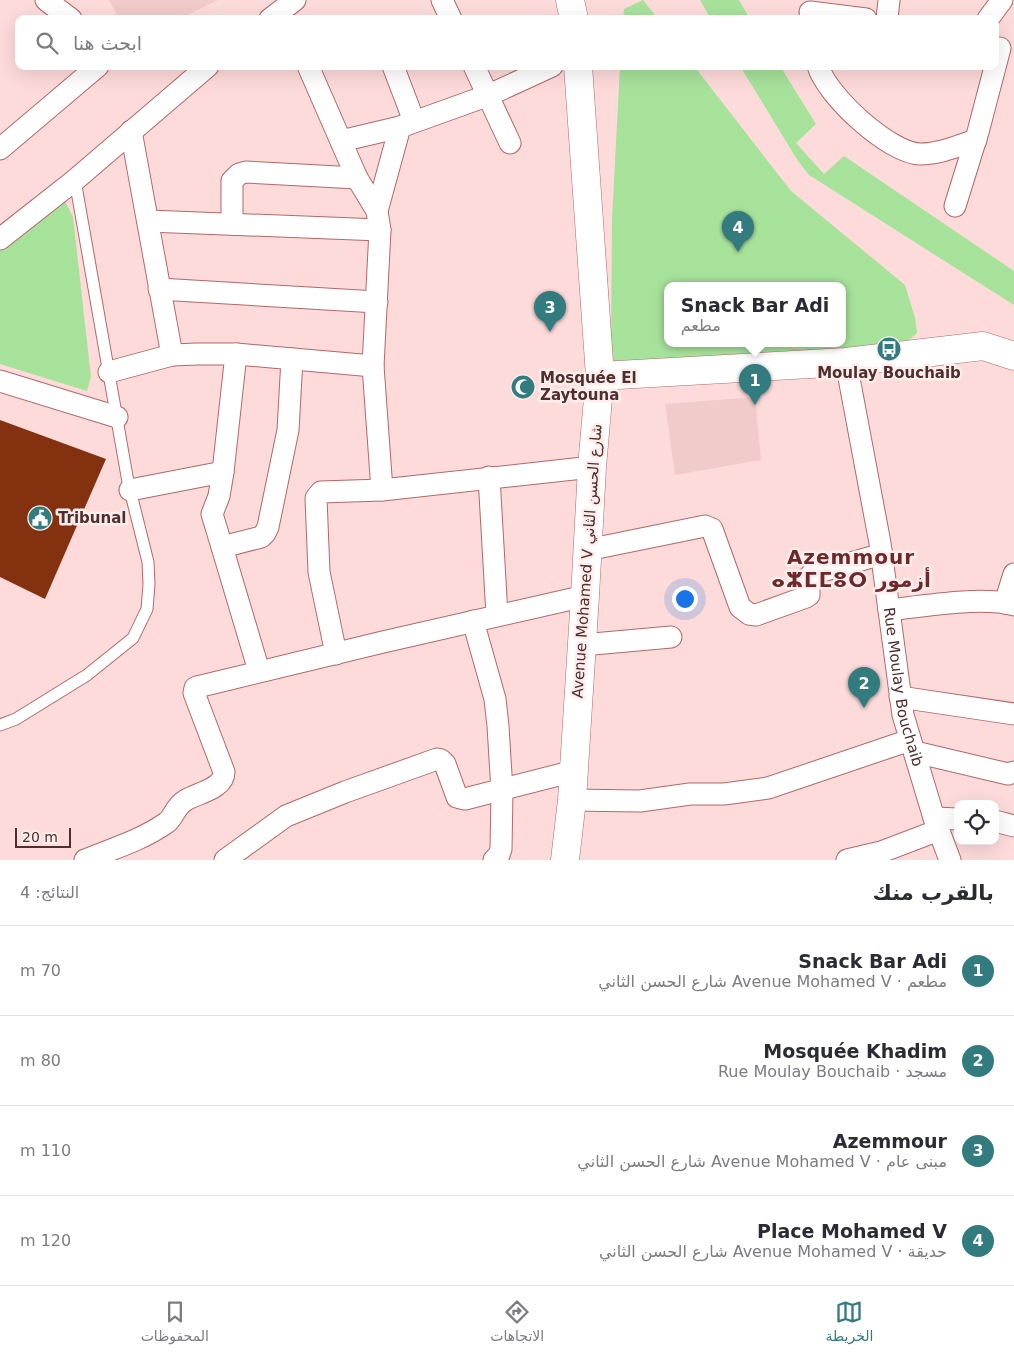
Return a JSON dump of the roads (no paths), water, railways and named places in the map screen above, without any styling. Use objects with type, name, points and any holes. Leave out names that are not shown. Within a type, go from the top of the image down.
[{"type":"main road","points":[[570,0],[573,15]]},
{"type":"main road","name":"Avenue Mohamed V شارع الحسن الثاني","points":[[565,860],[572,800],[592,467],[600,376],[578,70]]},
{"type":"main road","points":[[600,376],[846,362],[983,346],[1014,356]]},
{"type":"street","points":[[46,0],[66,15]]},
{"type":"street","points":[[442,0],[449,15]]},
{"type":"street","points":[[887,15],[889,0]]},
{"type":"street","points":[[991,15],[1002,0]]},
{"type":"street","points":[[809,10],[841,15]]},
{"type":"street","points":[[999,62],[1003,49]]},
{"type":"street","points":[[0,149],[93,70]]},
{"type":"street","points":[[0,239],[75,180],[203,70]]},
{"type":"street","points":[[310,70],[357,178],[379,221]]},
{"type":"street","points":[[382,490],[373,366],[379,221],[407,124],[394,70]]},
{"type":"street","points":[[476,70],[510,143]]},
{"type":"street","points":[[341,141],[407,124],[488,95],[543,70]]},
{"type":"street","points":[[820,70],[827,84],[848,110],[879,135],[903,150],[919,154],[946,150],[976,140]]},
{"type":"street","points":[[955,206],[997,70]]},
{"type":"street","points":[[131,131],[172,355]]},
{"type":"street","points":[[232,224],[232,181],[239,174],[246,172],[357,178]]},
{"type":"street","points":[[148,220],[232,224],[379,221]]},
{"type":"street","points":[[159,289],[377,302]]},
{"type":"street","points":[[109,372],[172,355],[197,354],[236,354],[373,366]]},
{"type":"street","points":[[236,354],[223,472],[219,496],[212,514],[259,671]]},
{"type":"street","points":[[222,547],[261,537],[268,527],[288,430],[292,359]]},
{"type":"street","name":"Rue Moulay Bouchaib","points":[[846,362],[882,554],[903,716],[950,860]]},
{"type":"street","points":[[0,381],[117,417]]},
{"type":"street","points":[[336,654],[319,572],[316,498],[321,492],[382,490],[592,467]]},
{"type":"street","points":[[130,490],[223,472]]},
{"type":"street","points":[[489,477],[498,615]]},
{"type":"street","points":[[587,550],[708,526],[712,529],[740,607],[749,614],[756,615],[809,595],[809,577],[812,574],[882,554]]},
{"type":"street","points":[[889,610],[932,605],[1010,604],[1014,574]]},
{"type":"street","points":[[85,860],[168,823],[178,806],[221,781],[224,772],[194,690],[197,687],[382,642],[585,596]]},
{"type":"street","points":[[473,622],[495,699],[501,751],[501,849],[499,855],[494,860]]},
{"type":"street","points":[[582,645],[671,637]]},
{"type":"street","points":[[900,697],[1014,714]]},
{"type":"street","points":[[572,800],[640,801],[690,794],[724,794],[768,788],[913,746],[1008,774],[1014,772]]},
{"type":"street","points":[[225,860],[286,816],[438,759],[445,764],[455,793],[461,799],[502,791],[574,771]]},
{"type":"street","points":[[847,860],[881,852],[937,824],[954,820]]},
{"type":"street","points":[[999,822],[1014,826]]},
{"type":"lane","points":[[0,725],[16,719],[87,675],[133,638],[147,609],[148,562],[130,490],[75,180]]},
{"type":"place","name":"Place Mohamed V","points":[[738,252]]},
{"type":"place","name":"Azemmour","points":[[550,332]]},
{"type":"place","name":"Moulay Bouchaib","points":[[889,349]]},
{"type":"place","name":"Mosquée El Zaytouna","points":[[523,387]]},
{"type":"place","name":"Snack Bar Adi","points":[[755,405]]},
{"type":"place","name":"Tribunal","points":[[40,518]]},
{"type":"place","name":"Mosquée Khadim","points":[[864,708]]},
{"type":"district","name":"Azemmour ⴰⵣⵎⵎⵓⵔ أزمور","points":[[851,568]]}]
